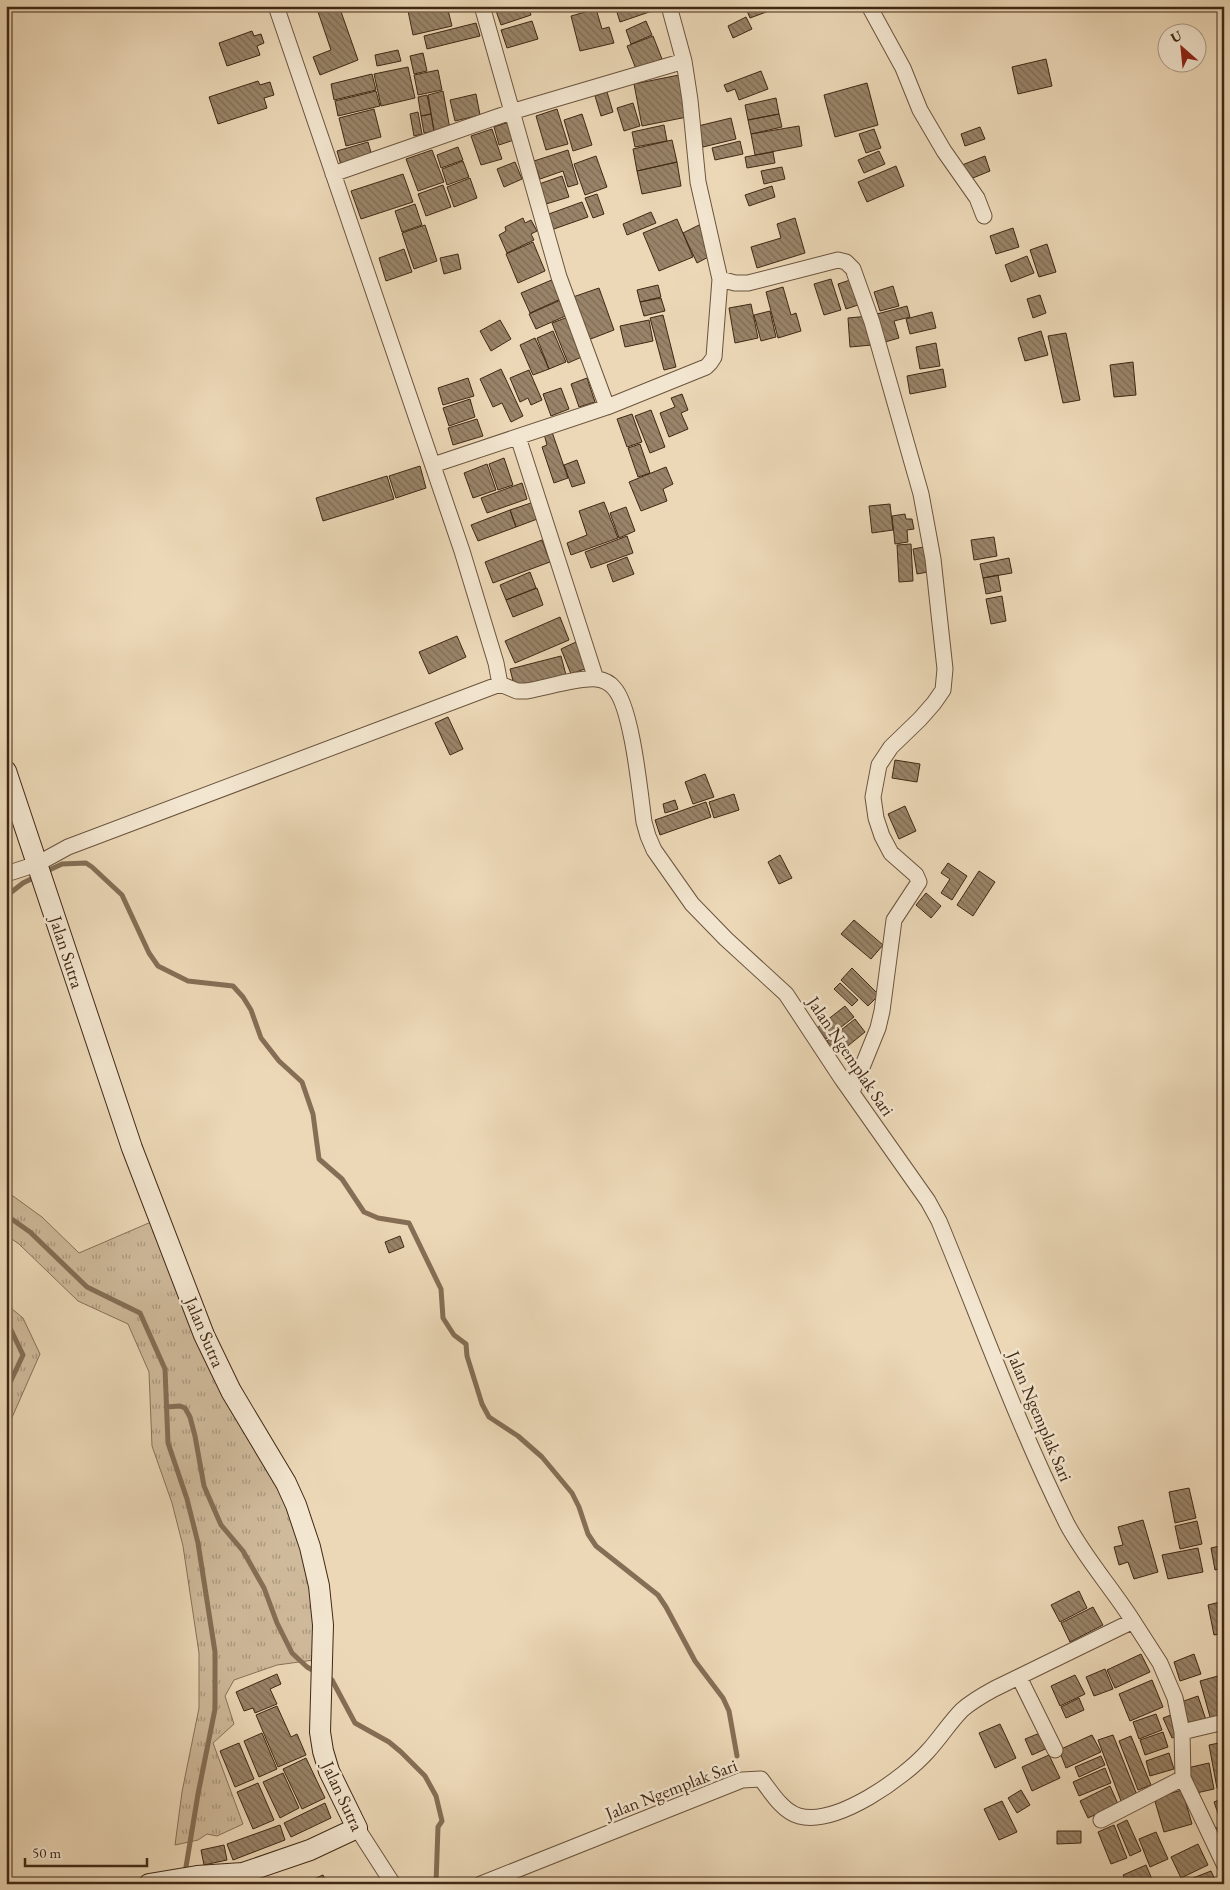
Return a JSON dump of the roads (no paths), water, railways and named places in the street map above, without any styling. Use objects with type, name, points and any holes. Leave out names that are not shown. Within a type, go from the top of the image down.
[{"type":"street","points":[[276,6],[462,552],[496,663],[500,684]]},
{"type":"street","points":[[482,6],[559,277],[607,407]]},
{"type":"street","points":[[433,465],[607,407],[706,367],[714,357],[720,279],[698,182],[684,61],[669,6]]},
{"type":"street","points":[[869,6],[903,68],[920,110],[944,151],[977,198],[984,216]]},
{"type":"street","points":[[333,174],[511,112],[684,61]]},
{"type":"street","points":[[720,279],[735,283],[748,283],[838,260],[846,262],[853,269],[872,322],[914,465],[933,559],[945,669],[943,690],[920,720],[890,747],[879,765],[872,797],[882,836],[891,853],[916,875],[919,882],[894,920],[878,1028],[852,1092]]},
{"type":"street","points":[[6,874],[40,872],[68,848],[500,684],[517,691],[526,691],[596,679],[518,437]]},
{"type":"street","name":"Jalan Ngemplak Sari","points":[[481,1884],[742,1780],[761,1779],[783,1806],[798,1816],[816,1817],[843,1811],[880,1791],[912,1767],[928,1752],[962,1710],[974,1700],[1133,1621],[1081,1547],[1068,1525],[1029,1441],[942,1229],[928,1201],[786,994],[726,939],[692,904],[654,850],[644,822],[624,707],[614,688],[606,681],[596,679]]},
{"type":"street","name":"Jalan Sutra","points":[[6,770],[132,1148],[204,1335],[230,1391],[286,1483],[296,1505],[310,1547],[319,1586],[322,1625],[320,1732],[323,1751],[329,1771],[357,1828],[393,1884]]},
{"type":"street","points":[[1133,1621],[1160,1663],[1175,1698],[1182,1732],[1183,1778],[1224,1864]]},
{"type":"street","points":[[1019,1677],[1055,1750]]},
{"type":"street","points":[[1182,1732],[1224,1722]]},
{"type":"street","points":[[1101,1820],[1183,1778]]},
{"type":"street","points":[[149,1884],[197,1876],[241,1878],[310,1850],[357,1828]]},
{"type":"waterway","points":[[45,872],[62,864],[86,863],[122,895],[149,953],[158,966],[188,981],[233,986],[243,997],[251,1010],[261,1038],[279,1061],[302,1082],[313,1114],[319,1159],[342,1179],[364,1212],[378,1218],[409,1223],[441,1289],[443,1318],[454,1335],[466,1344],[467,1356],[482,1404],[489,1417],[518,1436],[542,1457],[572,1493],[588,1534],[596,1546],[658,1595],[695,1661],[723,1698],[729,1711],[737,1756]]},
{"type":"waterway","points":[[6,910],[9,894],[23,883],[37,876]]},
{"type":"waterway","points":[[6,1215],[30,1232],[87,1287],[140,1313],[165,1369],[168,1443],[187,1499],[198,1543],[215,1652],[215,1709],[185,1873]]},
{"type":"waterway","points":[[6,1325],[10,1328],[23,1355],[6,1391]]},
{"type":"waterway","points":[[166,1407],[180,1406],[185,1408],[190,1417],[195,1436],[204,1486],[221,1525],[243,1551],[264,1588],[277,1623],[292,1653],[307,1667],[316,1672]]},
{"type":"waterway","points":[[326,1677],[332,1680],[355,1723],[389,1742],[401,1752],[425,1776],[436,1796],[442,1821],[438,1827],[436,1884]]}]
